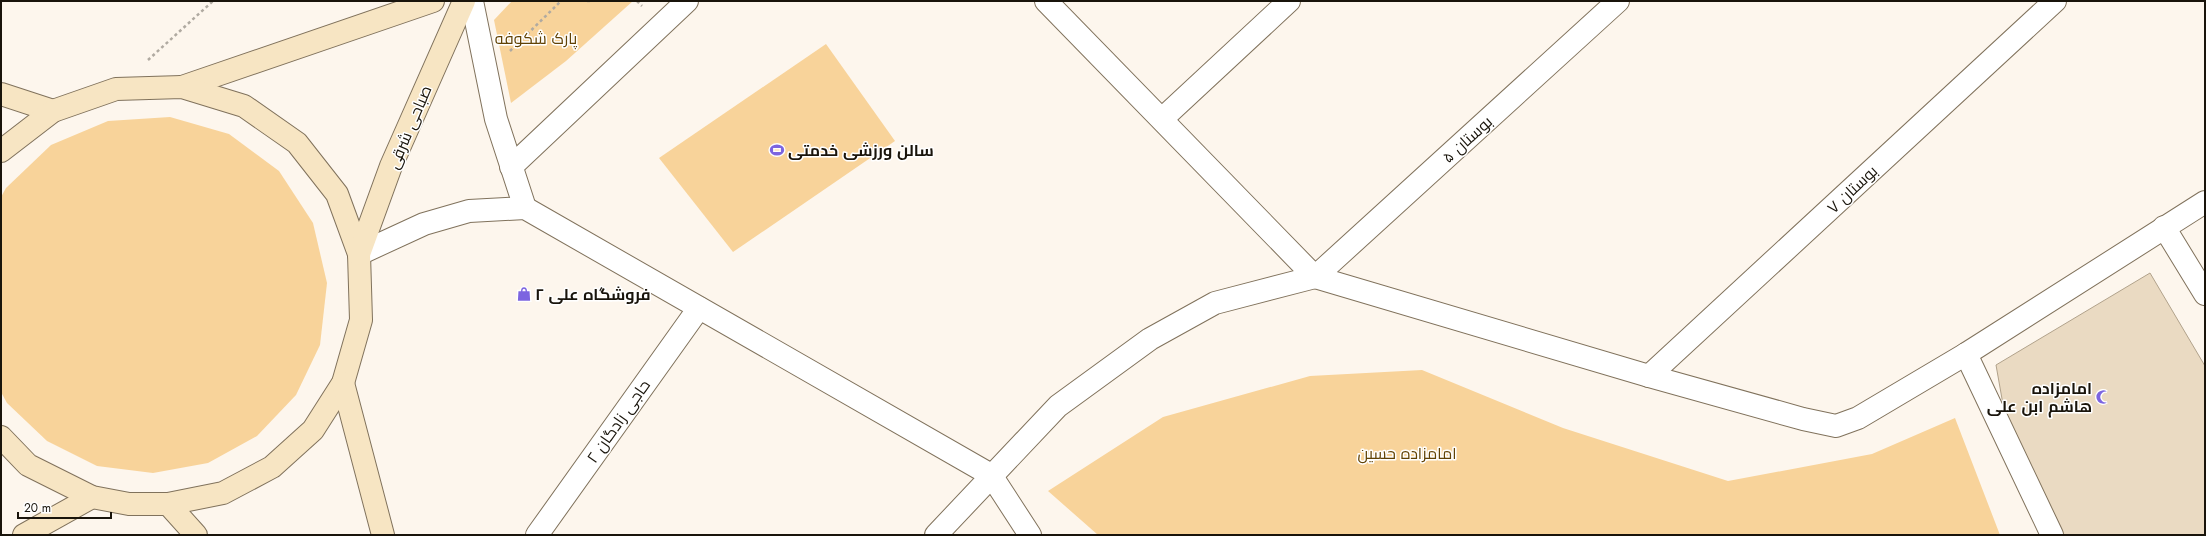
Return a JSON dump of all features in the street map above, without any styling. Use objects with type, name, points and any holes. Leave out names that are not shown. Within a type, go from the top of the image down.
[{"type":"main road","points":[[1,151],[53,111],[116,89],[182,87],[433,1]]},
{"type":"main road","name":"صباحی شرقی","points":[[359,254],[392,166],[464,1]]},
{"type":"main road","points":[[1,437],[28,465],[92,497],[130,504],[168,504],[223,493],[272,467],[313,430],[343,383],[361,320],[359,254],[336,194],[297,142],[244,106],[182,87]]},
{"type":"main road","points":[[1,94],[53,111]]},
{"type":"main road","points":[[343,383],[383,535]]},
{"type":"main road","points":[[24,535],[92,497]]},
{"type":"main road","points":[[168,504],[196,535]]},
{"type":"street","points":[[472,1],[496,119],[525,208]]},
{"type":"street","points":[[511,167],[687,1]]},
{"type":"street","points":[[1046,1],[1315,277],[1649,376],[1803,419],[1836,426],[1858,418],[1966,354],[2205,202]]},
{"type":"street","points":[[1162,119],[1289,1]]},
{"type":"street","name":"بوستان ۵","points":[[1315,277],[1618,1]]},
{"type":"street","name":"بوستان ۷","points":[[1649,376],[2055,1]]},
{"type":"street","points":[[359,254],[424,224],[469,211],[525,208],[991,475],[1030,535]]},
{"type":"street","points":[[2164,227],[2205,294]]},
{"type":"street","points":[[936,535],[991,475],[1058,406],[1150,339],[1215,303],[1315,277]]},
{"type":"street","name":"حاجی زادگان ۲","points":[[537,535],[699,308]]},
{"type":"street","points":[[1966,354],[2052,535]]},
{"type":"path","points":[[116,89],[213,1]]},
{"type":"path","points":[[487,75],[561,1]]},
{"type":"green space","name":"پارک شکوفه","points":[[512,1],[633,1],[566,61],[511,103],[494,20]]},
{"type":"green space","name":"سالن ورزشی خدمتی","points":[[826,44],[895,141],[733,252],[659,158]]},
{"type":"green space","points":[[170,117],[229,134],[279,171],[313,223],[327,283],[320,345],[296,395],[257,436],[208,463],[153,473],[97,466],[47,441],[7,403],[1,392],[1,197],[6,188],[51,145],[108,121]]},
{"type":"green space","name":"امامزاده حسین","points":[[1422,370],[1563,428],[1728,481],[1872,454],[1955,418],[2000,535],[1098,535],[1048,491],[1163,417],[1310,376]]},
{"type":"building","name":"امامزاده هاشم ابن علی","points":[[2150,273],[2205,366],[2205,535],[2061,535],[2007,427],[1996,365]]},
{"type":"place","name":"سالن ورزشی خدمتی","points":[[777,150]]},
{"type":"place","name":"فروشگاه علی ۲","points":[[524,294]]},
{"type":"place","name":"امامزاده هاشم ابن علی","points":[[2103,397]]}]
